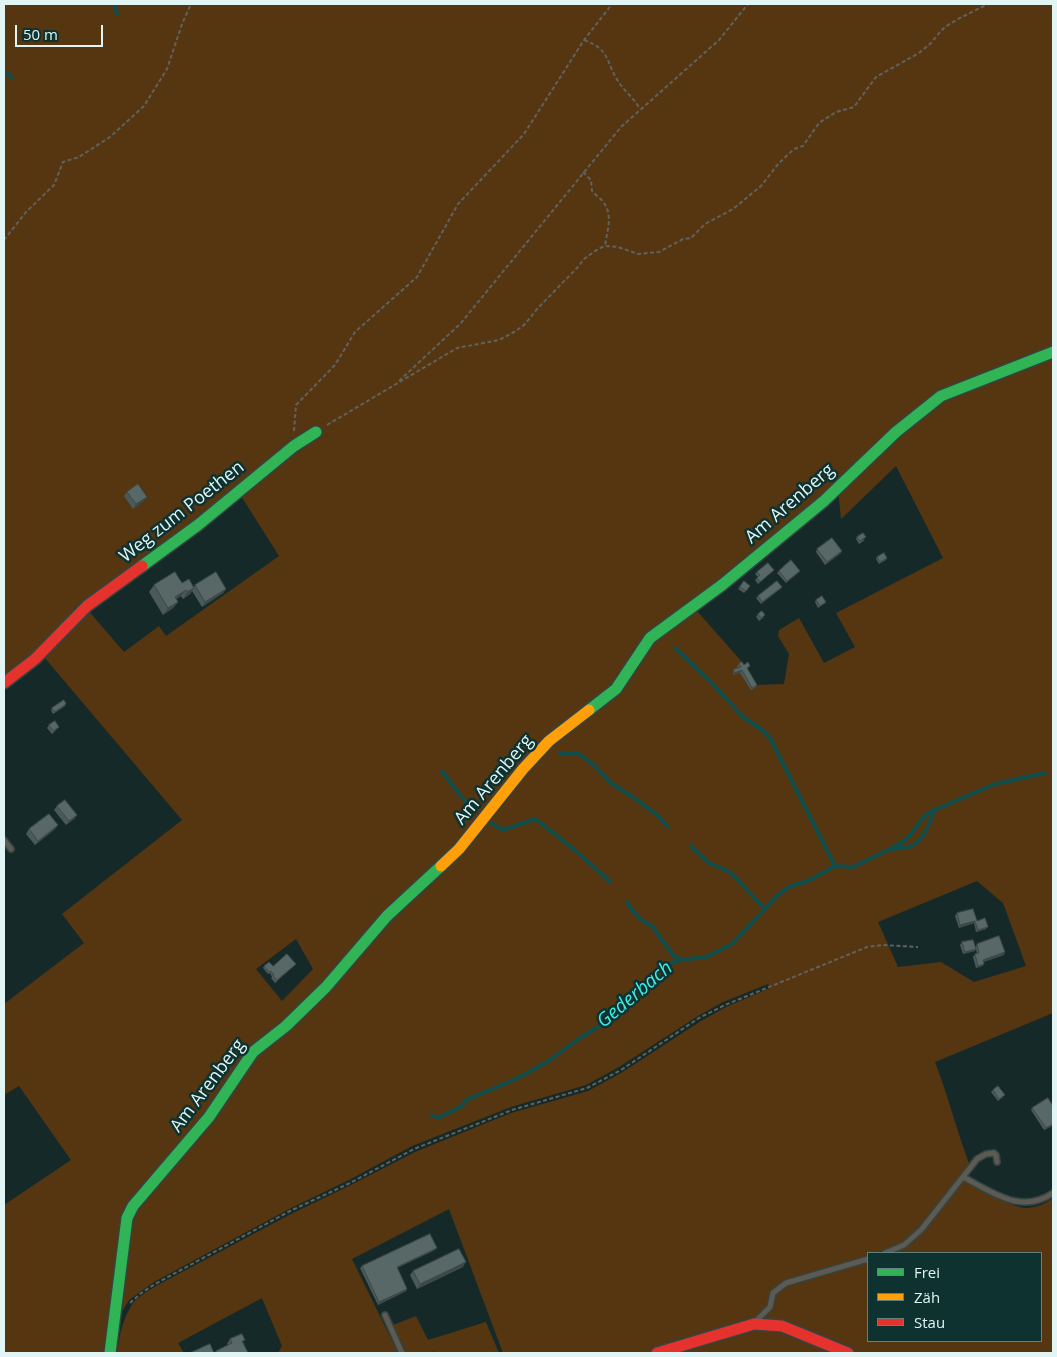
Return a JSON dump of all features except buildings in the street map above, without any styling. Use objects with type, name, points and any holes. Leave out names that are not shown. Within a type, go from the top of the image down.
[{"type":"street","name":"Am Arenberg","points":[[110,1353],[127,1218],[133,1206],[209,1117],[253,1052],[286,1026],[326,987],[387,916],[459,849],[549,741],[616,689],[650,638],[722,585],[824,501],[896,432],[941,396],[1053,352]]},
{"type":"street","name":"Weg zum Poethen","points":[[4,684],[35,659],[87,606],[198,525],[294,446],[316,432]]},
{"type":"street","points":[[657,1353],[754,1324],[782,1326],[848,1353]]},
{"type":"lane","points":[[4,840],[11,848]]},
{"type":"lane","points":[[888,1252],[904,1245],[921,1230],[977,1158],[994,1153],[997,1162]]},
{"type":"lane","points":[[963,1177],[1006,1199],[1016,1202],[1034,1202],[1053,1193]]},
{"type":"lane","points":[[754,1324],[770,1307],[773,1293],[786,1283],[867,1259]]},
{"type":"lane","points":[[385,1315],[402,1353]]},
{"type":"path","points":[[4,240],[26,212],[54,185],[63,162],[79,157],[110,136],[144,106],[167,69],[182,24],[191,4]]},
{"type":"path","points":[[294,446],[292,442],[296,405],[335,365],[355,332],[416,277],[458,204],[524,134],[584,40],[611,4]]},
{"type":"path","points":[[395,385],[460,323],[620,127],[719,40],[748,4]]},
{"type":"path","points":[[316,432],[457,348],[498,340],[514,332],[526,322],[584,259],[604,246],[618,247],[638,254],[650,253],[659,252],[683,239],[691,238],[705,224],[733,209],[761,186],[779,163],[794,149],[803,146],[819,123],[836,112],[854,106],[876,77],[919,53],[945,27],[988,4]]},
{"type":"path","points":[[584,40],[598,46],[606,54],[618,81],[640,109]]},
{"type":"path","points":[[583,172],[592,180],[592,192],[603,201],[609,214],[604,246]]},
{"type":"path","points":[[127,1308],[140,1294],[155,1284],[290,1211],[350,1183],[414,1149],[512,1110],[587,1088],[621,1070],[699,1018],[725,1005],[867,947],[883,945],[918,947]]},
{"type":"shaded area","points":[[4,4],[1053,4],[1053,1013],[935,1062],[969,1163],[924,1221],[900,1244],[880,1252],[867,1252],[867,1256],[785,1282],[771,1291],[768,1306],[755,1320],[646,1353],[503,1353],[449,1209],[352,1259],[398,1353],[278,1353],[282,1346],[262,1298],[178,1343],[184,1353],[117,1353],[122,1327],[133,1303],[156,1286],[291,1214],[415,1152],[511,1113],[588,1091],[621,1073],[701,1021],[726,1007],[770,988],[768,984],[723,1002],[619,1067],[586,1085],[511,1107],[412,1146],[349,1180],[289,1209],[154,1282],[129,1300],[120,1315],[131,1218],[136,1208],[212,1118],[256,1054],[288,1029],[328,991],[323,982],[284,1023],[252,1049],[208,1114],[131,1205],[126,1217],[108,1353],[4,1353],[4,1205],[71,1160],[19,1086],[4,1095],[4,1004],[84,943],[62,914],[182,820],[44,657],[87,609],[124,652],[159,626],[166,636],[279,556],[241,496],[303,444],[318,435],[313,428],[300,436],[195,521],[108,583],[83,604],[22,665],[4,679]],"holes":[[[896,466],[943,558],[836,613],[855,647],[824,663],[799,618],[779,630],[778,636],[789,654],[784,684],[756,685],[742,662],[697,611],[732,585],[731,574],[779,533],[838,489],[841,519]],[[977,881],[1003,903],[1026,966],[974,982],[941,962],[898,967],[878,922]],[[296,939],[313,969],[282,1001],[256,969]]]},
{"type":"shaded area","points":[[964,1179],[1004,1201],[1021,1207],[1038,1206],[1053,1198],[1053,1353],[667,1353],[760,1322],[773,1307],[775,1294],[787,1286],[867,1261],[867,1342],[1042,1342],[1042,1252],[893,1252],[904,1247]]},
{"type":"shaded area","points":[[416,1316],[428,1340],[486,1322],[499,1353],[435,1353],[433,1349],[434,1353],[406,1353],[393,1325]]},
{"type":"waterway","points":[[114,4],[117,14]]},
{"type":"waterway","points":[[4,72],[12,77]]},
{"type":"waterway","points":[[675,648],[710,681],[743,717],[761,729],[770,738],[835,866]]},
{"type":"waterway","points":[[560,753],[579,754],[595,766],[611,783],[657,815],[668,827]]},
{"type":"waterway","points":[[442,771],[459,794],[476,812]]},
{"type":"waterway","name":"Gederbach","points":[[431,1116],[440,1117],[460,1107],[466,1100],[516,1079],[547,1062],[606,1022],[636,991],[666,965],[680,960],[706,957],[732,944],[779,894],[789,887],[810,880],[835,866],[853,867],[890,849],[907,839],[930,812],[995,784],[1045,773]]},
{"type":"waterway","points":[[893,849],[909,847],[919,841],[928,826],[934,810]]},
{"type":"waterway","points":[[491,823],[503,830],[535,819],[610,882]]},
{"type":"waterway","points":[[691,846],[709,863],[730,872],[765,909]]},
{"type":"waterway","points":[[627,902],[640,919],[652,926],[673,955],[680,960]]},
{"type":"traffic: fast","points":[[589,710],[616,689],[650,638],[722,585],[824,501],[896,432],[941,396],[1053,352]]},
{"type":"traffic: fast","points":[[142,566],[198,525],[294,446],[316,432]]},
{"type":"traffic: fast","points":[[110,1353],[127,1218],[133,1206],[209,1117],[253,1052],[286,1026],[326,987],[387,916],[441,866]]},
{"type":"traffic: slow","points":[[441,866],[459,849],[523,769],[549,741],[589,710]]},
{"type":"traffic: jam","points":[[4,683],[35,659],[87,606],[142,566]]},
{"type":"traffic: jam","points":[[657,1353],[754,1324],[782,1326],[848,1353]]}]
